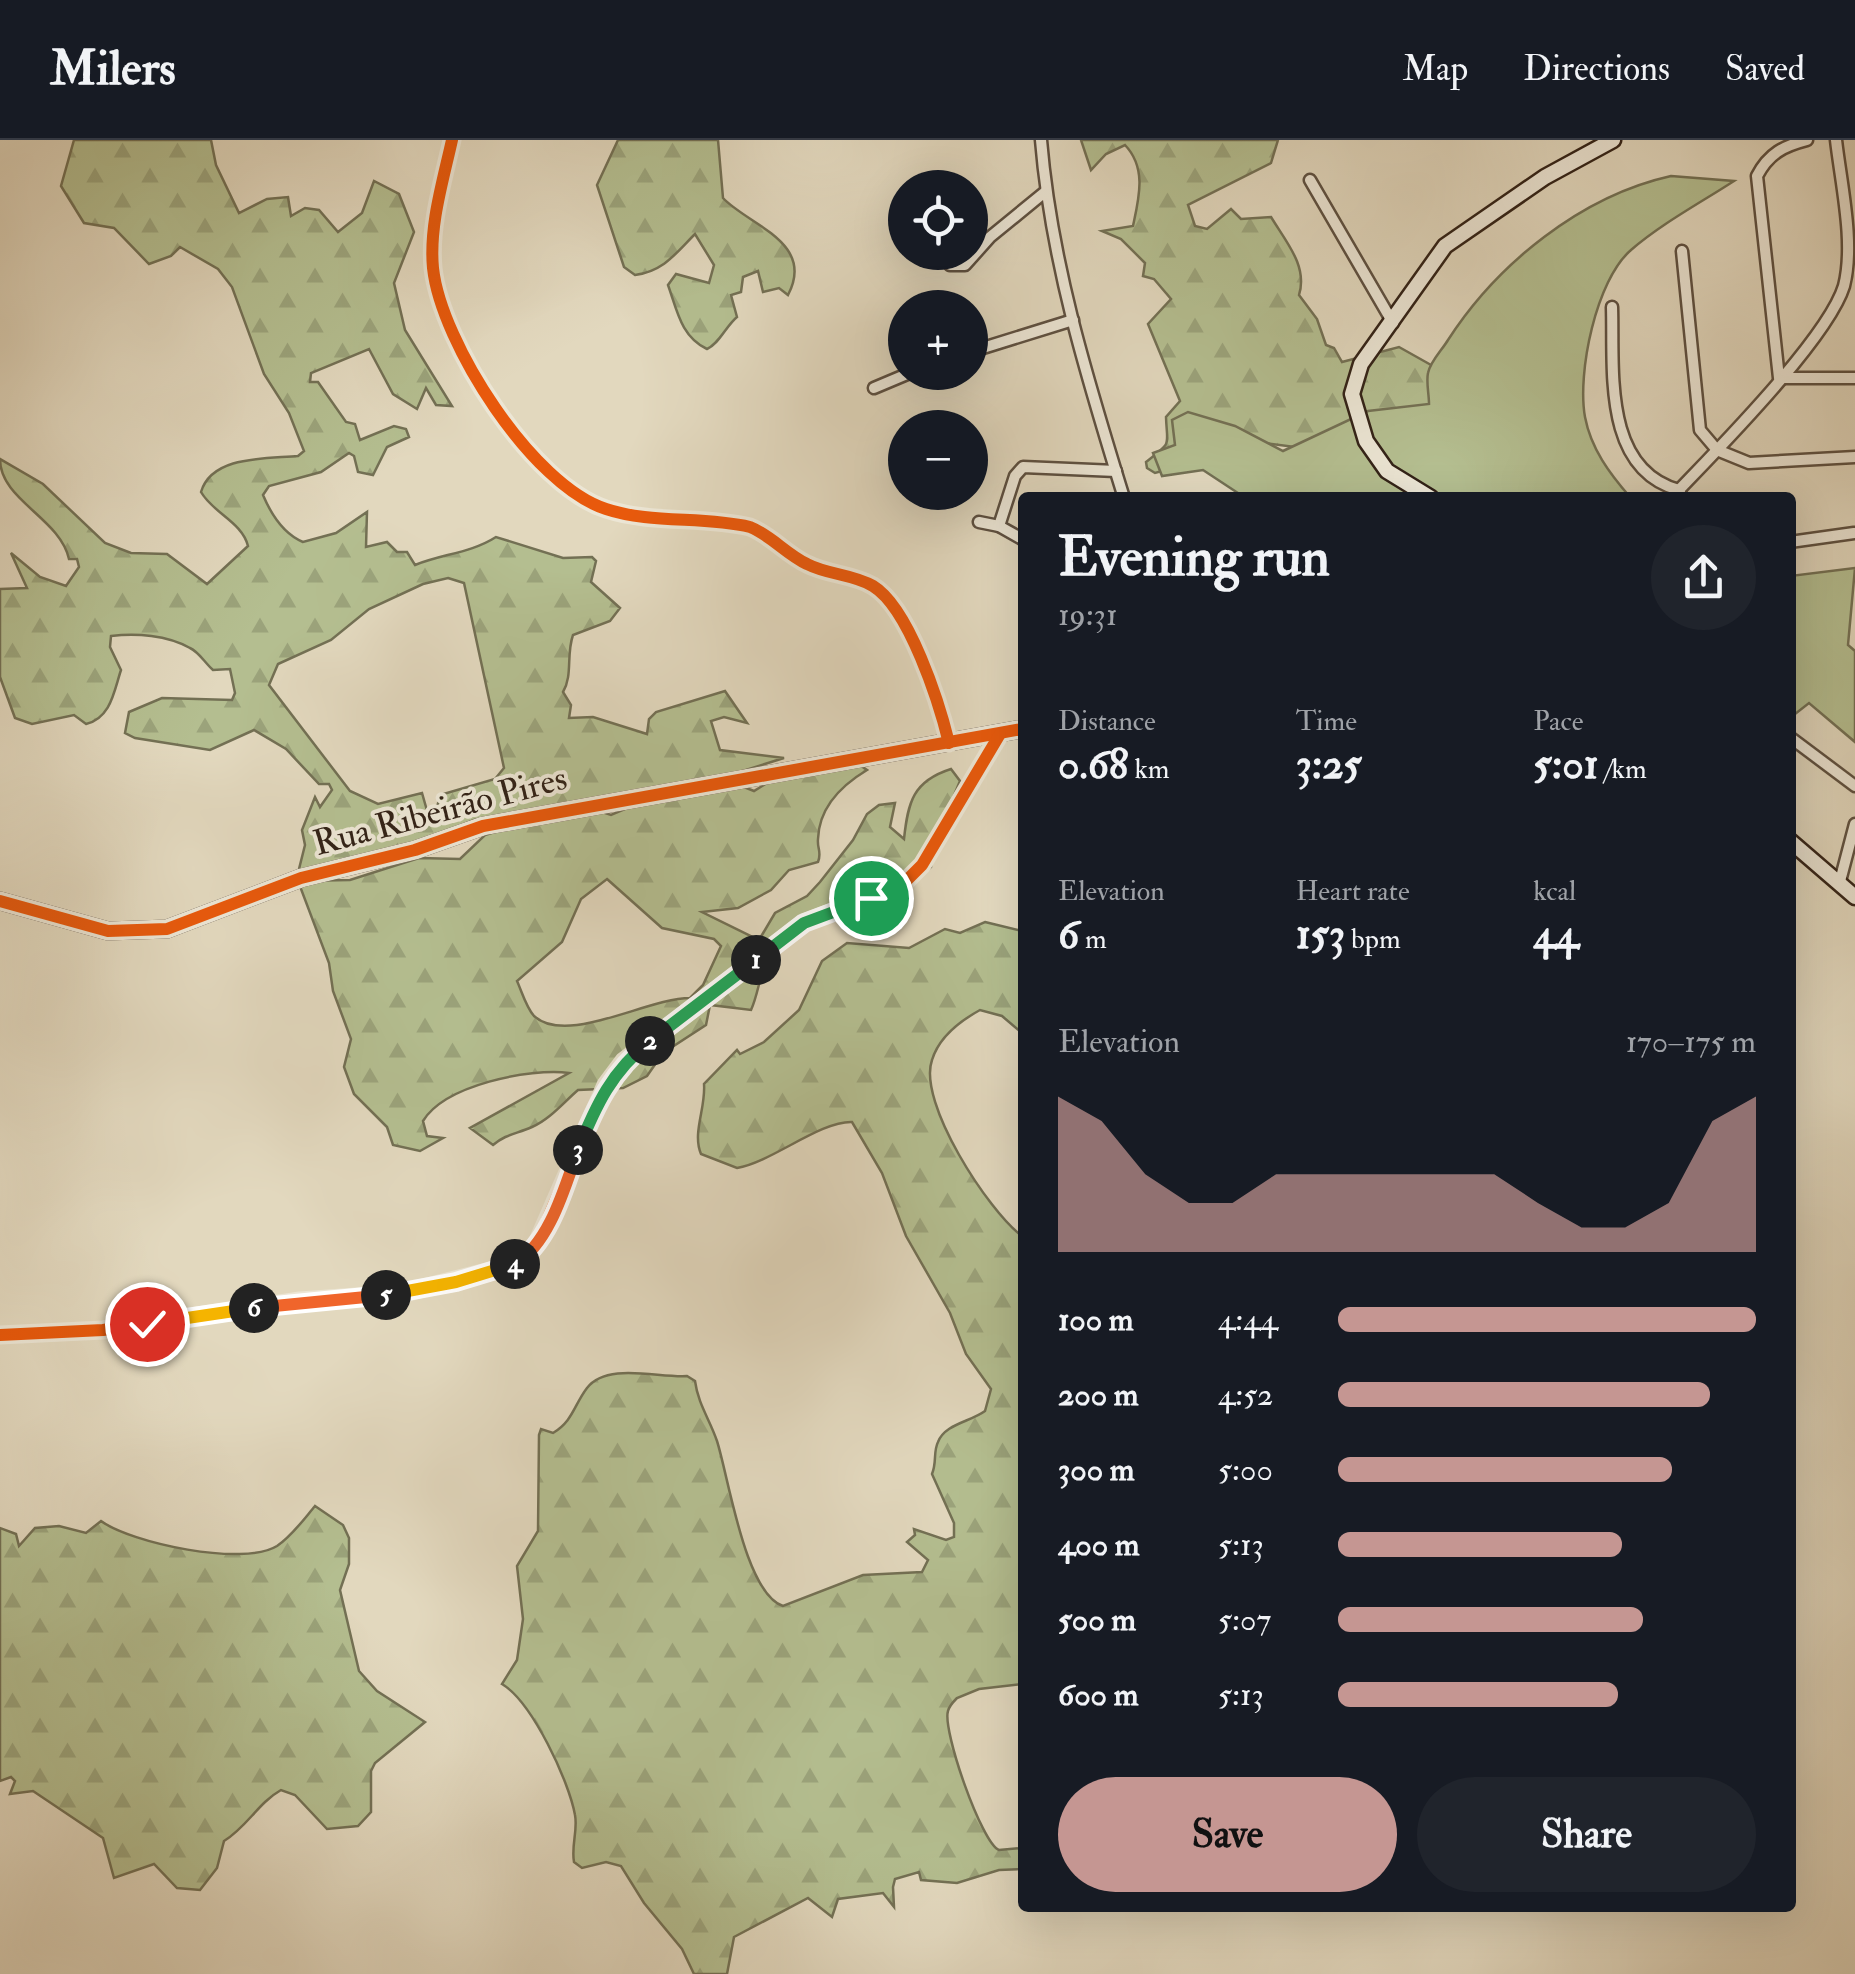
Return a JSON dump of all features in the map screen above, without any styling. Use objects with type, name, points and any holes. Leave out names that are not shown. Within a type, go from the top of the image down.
[{"type":"street","points":[[452,140],[433,250],[438,289],[472,368],[529,450],[558,480],[606,509],[750,526],[772,536],[809,565],[873,586],[896,605],[907,625],[949,743]]},
{"type":"street","points":[[1041,140],[1045,192],[1073,320],[1122,492]]},
{"type":"street","points":[[1419,492],[1401,483],[1376,460],[1357,416],[1354,379],[1427,266],[1445,246],[1545,177],[1613,140]]},
{"type":"street","points":[[1779,378],[1758,176],[1765,161],[1779,149],[1808,140]]},
{"type":"street","points":[[1682,492],[1826,320],[1844,286],[1850,210],[1836,140]]},
{"type":"street","points":[[1310,180],[1393,323]]},
{"type":"street","points":[[988,239],[1045,192]]},
{"type":"street","points":[[1682,251],[1700,430],[1717,450],[1749,464],[1855,457]]},
{"type":"street","points":[[1612,307],[1616,402],[1625,445],[1655,479],[1677,492]]},
{"type":"street","points":[[988,346],[1073,320]]},
{"type":"street","points":[[1779,378],[1855,378]]},
{"type":"street","points":[[874,388],[888,382]]},
{"type":"street","points":[[999,526],[1014,476],[1023,467],[1116,471]]},
{"type":"street","points":[[979,522],[999,526],[1018,537]]},
{"type":"street","points":[[1796,541],[1854,533]]},
{"type":"street","name":"Rua Ribeirão Pires","points":[[0,901],[108,931],[167,928],[301,878],[415,850],[483,826],[1018,730]]},
{"type":"street","points":[[0,1335],[102,1330],[300,1301],[400,1294],[514,1265],[528,1256],[538,1241],[606,1085],[624,1061],[804,923],[902,884],[922,865],[1000,734]]},
{"type":"street","points":[[1796,742],[1855,786]]},
{"type":"street","points":[[1839,885],[1855,824]]},
{"type":"street","points":[[1796,846],[1855,897]]},
{"type":"green space","points":[[74,140],[211,140],[216,165],[239,213],[267,199],[288,197],[291,216],[305,208],[319,210],[338,232],[362,213],[374,181],[399,194],[414,232],[394,283],[405,330],[452,406],[436,405],[426,388],[417,409],[393,394],[369,349],[311,373],[310,382],[318,382],[346,422],[355,424],[360,440],[394,426],[406,429],[409,437],[387,447],[373,475],[358,472],[354,456],[349,453],[321,472],[269,486],[263,495],[274,516],[284,529],[303,542],[336,533],[367,512],[366,547],[387,542],[397,552],[407,552],[415,565],[477,547],[496,537],[563,558],[592,557],[596,561],[591,582],[620,608],[610,621],[573,635],[563,692],[571,705],[569,718],[593,717],[647,734],[649,719],[656,712],[725,691],[747,723],[724,717],[711,721],[720,750],[784,758],[730,775],[474,820],[415,845],[298,873],[305,845],[302,830],[315,797],[320,807],[332,790],[329,784],[319,784],[286,749],[254,730],[210,750],[125,733],[129,712],[162,698],[232,700],[235,693],[230,669],[213,670],[193,650],[171,640],[111,636],[110,647],[121,670],[110,703],[101,716],[86,724],[74,715],[32,724],[15,718],[0,677],[0,589],[27,588],[11,553],[40,577],[66,586],[79,567],[77,559],[69,559],[54,532],[10,486],[0,459],[43,484],[105,543],[131,553],[167,554],[207,584],[248,546],[240,530],[201,492],[207,480],[228,465],[298,456],[304,451],[289,413],[264,374],[232,287],[218,269],[180,247],[171,256],[149,264],[114,228],[84,223],[61,186]],"holes":[[[448,578],[464,583],[504,768],[495,779],[440,795],[435,816],[428,814],[422,793],[378,804],[350,791],[269,685],[278,664],[331,640],[369,609],[423,584]]]},
{"type":"green space","points":[[618,140],[718,140],[723,198],[786,248],[793,261],[794,277],[788,295],[779,288],[763,292],[758,271],[743,277],[741,292],[731,295],[737,317],[711,347],[698,344],[681,322],[668,285],[676,274],[709,283],[714,265],[695,234],[654,270],[635,275],[624,267],[597,185]]},
{"type":"green space","points":[[1081,140],[1278,140],[1271,163],[1188,205],[1195,226],[1207,229],[1231,209],[1241,219],[1271,217],[1298,264],[1299,295],[1317,319],[1326,345],[1334,348],[1342,362],[1399,347],[1472,388],[1310,449],[1265,443],[1155,473],[1147,468],[1146,462],[1166,443],[1166,417],[1180,401],[1148,324],[1171,299],[1154,279],[1143,276],[1145,263],[1121,239],[1102,231],[1133,226],[1140,184],[1132,154],[1125,145],[1106,154],[1091,170]]},
{"type":"green space","points":[[1671,176],[1734,181],[1631,250],[1619,264],[1599,304],[1584,377],[1585,417],[1602,460],[1626,492],[1236,492],[1203,470],[1162,476],[1153,453],[1175,445],[1172,420],[1188,412],[1235,426],[1283,451],[1368,411],[1429,404],[1429,369],[1491,285],[1544,237],[1605,199]]},
{"type":"green space","points":[[1855,568],[1848,645],[1855,651],[1855,742],[1809,703],[1796,713],[1796,575]]},
{"type":"green space","points":[[857,763],[867,770],[827,807],[819,827],[818,862],[789,870],[771,890],[738,908],[702,912],[759,940],[775,913],[807,896],[820,882],[853,840],[867,814],[879,805],[895,803],[890,827],[904,839],[911,804],[920,787],[951,769],[960,781],[931,850],[931,867],[906,890],[846,887],[774,954],[764,969],[751,1010],[710,1005],[706,1025],[663,1053],[647,1076],[623,1088],[578,1090],[539,1124],[493,1145],[470,1128],[569,1073],[511,1076],[468,1089],[434,1108],[423,1121],[427,1136],[443,1138],[420,1151],[393,1145],[387,1127],[354,1094],[344,1067],[351,1039],[333,991],[329,963],[298,881],[350,880],[419,858],[460,859],[485,835],[531,821],[599,811],[611,815],[658,795],[689,796],[744,787],[754,791],[772,780]],"holes":[[[607,879],[662,928],[714,939],[721,946],[703,985],[690,998],[566,1026],[548,1024],[534,1016],[526,1004],[517,981],[562,942],[581,899]]]},
{"type":"green space","points":[[985,922],[1018,930],[1018,1030],[1002,1016],[980,1010],[945,1037],[932,1060],[930,1079],[935,1102],[959,1155],[992,1204],[1018,1232],[1018,1684],[979,1689],[957,1698],[949,1709],[948,1722],[957,1762],[983,1828],[999,1850],[1018,1848],[1018,1869],[999,1870],[957,1883],[921,1880],[919,1872],[895,1879],[894,1907],[883,1893],[838,1899],[832,1917],[808,1898],[734,1937],[727,1974],[694,1974],[682,1949],[644,1903],[621,1866],[606,1862],[582,1868],[574,1862],[576,1821],[565,1783],[537,1724],[514,1693],[502,1684],[517,1660],[523,1619],[517,1566],[538,1531],[539,1435],[541,1429],[553,1433],[560,1428],[587,1388],[607,1375],[687,1376],[695,1381],[717,1441],[749,1558],[770,1597],[783,1606],[863,1575],[922,1572],[928,1560],[907,1542],[915,1535],[914,1529],[946,1540],[954,1537],[954,1523],[932,1474],[937,1446],[946,1431],[985,1411],[991,1389],[966,1354],[950,1313],[906,1236],[882,1173],[852,1122],[825,1128],[737,1168],[701,1154],[698,1138],[704,1084],[737,1050],[740,1054],[764,1042],[799,1010],[822,961],[847,943],[909,948],[945,929],[960,933]]},
{"type":"green space","points":[[315,1506],[343,1525],[349,1538],[349,1564],[340,1590],[359,1671],[377,1691],[425,1722],[375,1763],[371,1771],[371,1812],[358,1826],[327,1829],[295,1795],[281,1790],[224,1841],[217,1868],[200,1890],[177,1888],[154,1864],[114,1878],[103,1838],[33,1791],[10,1794],[15,1781],[11,1777],[0,1781],[0,1528],[16,1534],[19,1546],[35,1528],[59,1526],[86,1533],[101,1521],[161,1544],[239,1554],[277,1546]]},
{"type":"cycle path","points":[[452,140],[433,236],[433,268],[440,299],[472,371],[521,442],[578,495],[606,509],[641,517],[750,527],[807,564],[873,586],[899,614],[910,635],[930,681],[949,743]]},
{"type":"cycle path","points":[[0,901],[108,931],[167,929],[301,878],[415,850],[483,826],[1018,730]]},
{"type":"cycle path","points":[[0,1335],[103,1330],[300,1301],[400,1294],[514,1265],[528,1256],[538,1241],[606,1085],[624,1061],[804,923],[902,885],[922,865],[1000,734]]},
{"type":"route","points":[[147,1324],[300,1301],[400,1294],[514,1265],[528,1256],[538,1241],[606,1085],[624,1061],[804,923],[871,898]]}]
